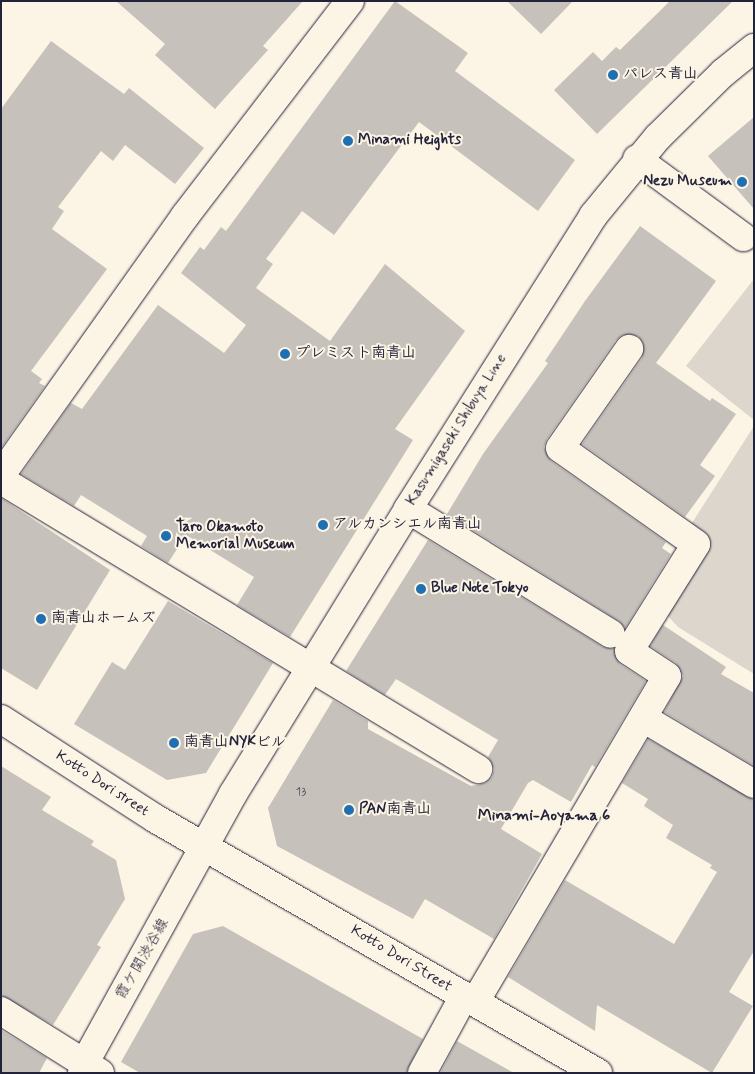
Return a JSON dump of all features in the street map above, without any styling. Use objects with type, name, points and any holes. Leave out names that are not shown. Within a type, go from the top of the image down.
[{"type":"street","points":[[1,475],[185,216],[350,1]]},
{"type":"street","name":"Kasumigaseki Shibuya Line","points":[[204,846],[408,509],[593,216],[637,159],[723,73],[754,48]]},
{"type":"street","points":[[637,159],[742,238]]},
{"type":"street","points":[[620,642],[696,544],[560,448],[629,349]]},
{"type":"street","points":[[1,480],[478,769]]},
{"type":"street","points":[[408,509],[620,642],[667,676],[470,999],[422,1073]]},
{"type":"street","points":[[643,718],[754,784]]},
{"type":"street","name":"Kotto Dori street","points":[[1,719],[204,846]]},
{"type":"street","name":"Kotto Dori Street","points":[[204,846],[250,870],[598,1073]]},
{"type":"street","name":"霞ケ関渋谷線","points":[[89,1070],[204,846]]},
{"type":"street","points":[[1,1011],[89,1070]]},
{"type":"shaded area","points":[[754,279],[754,420],[686,366]]},
{"type":"shaded area","points":[[754,426],[754,674],[678,627],[668,616],[665,608],[709,540],[690,526]]},
{"type":"building","points":[[116,1],[303,1],[263,46],[268,50],[215,109],[155,55],[165,44]]},
{"type":"building","points":[[395,1],[468,53],[455,71],[575,160],[538,211],[419,122],[334,235],[302,211],[266,259],[273,264],[256,288],[330,341],[385,264],[465,331],[395,429],[413,440],[290,637],[237,605],[254,577],[186,535],[168,563],[141,546],[147,536],[81,495],[74,506],[21,474],[71,403],[82,409],[158,305],[224,353],[246,325],[181,273],[200,247],[204,250],[221,227],[226,231]]},
{"type":"building","points":[[507,1],[573,1],[541,34]]},
{"type":"building","name":"パレス青山","points":[[670,1],[733,1],[597,134],[554,90],[593,52],[602,61],[616,47],[620,50]]},
{"type":"building","points":[[51,41],[124,94],[129,88],[204,148],[175,184],[125,145],[113,161],[101,151],[58,207],[64,211],[52,229],[107,269],[31,371],[42,379],[39,383],[45,386],[1,448],[1,109]]},
{"type":"building","name":"Nezu Museum","points":[[754,117],[754,209],[708,156]]},
{"type":"building","points":[[640,226],[716,281],[656,363],[710,401],[712,398],[736,414],[700,465],[715,476],[685,517],[582,444],[642,358],[643,343],[638,336],[623,335],[616,340],[547,439],[544,447],[551,461],[666,542],[662,548],[671,554],[625,628],[619,621],[447,514],[483,454],[548,363],[545,361],[585,301]]},
{"type":"building","name":"南青山ホームズ","points":[[1,498],[110,570],[37,690],[1,668]]},
{"type":"building","points":[[428,540],[603,647],[614,649],[620,664],[646,681],[595,767],[592,765],[571,802],[533,780],[528,783],[501,829],[542,854],[494,939],[425,899],[413,919],[277,846],[268,808],[333,700],[368,721],[368,729],[471,786],[485,783],[492,777],[494,769],[488,757],[498,740],[396,679],[385,695],[346,671]]},
{"type":"building","points":[[168,601],[273,663],[206,773],[167,780],[74,724],[112,662],[125,670]]},
{"type":"building","points":[[663,625],[726,667],[721,674],[754,693],[754,766],[664,712],[683,676],[676,663],[650,646]]},
{"type":"building","points":[[648,739],[754,800],[754,951],[729,992],[753,1006],[712,1073],[597,1005],[595,1031],[508,977],[565,880],[674,944],[717,872],[710,868],[712,865],[666,838],[673,825],[644,806],[648,799],[622,783]]},
{"type":"building","points":[[1,766],[51,797],[42,810],[94,841],[91,845],[116,860],[125,899],[97,945],[101,947],[53,1025],[1,995]]},
{"type":"building","points":[[223,926],[423,1039],[406,1073],[140,1073],[121,1062],[193,934]]},
{"type":"building","points":[[1,1030],[47,1058],[39,1073],[1,1073]]},
{"type":"building","points":[[457,1041],[514,1073],[440,1073]]},
{"type":"place","name":"パレス青山","points":[[613,75]]},
{"type":"place","name":"Minami Heights","points":[[348,141]]},
{"type":"place","name":"Nezu Museum","points":[[742,182]]},
{"type":"place","name":"プレミスト南青山","points":[[285,354]]},
{"type":"place","name":"アルカンシエル南青山","points":[[323,525]]},
{"type":"place","name":"Taro Okamoto Memorial Museum","points":[[166,536]]},
{"type":"place","name":"Blue Note Tokyo","points":[[421,589]]},
{"type":"place","name":"南青山ホームズ","points":[[41,619]]},
{"type":"place","name":"南青山NYKビル","points":[[174,743]]},
{"type":"place","name":"PAN南青山","points":[[349,810]]},
{"type":"district","name":"Minami-Aoyama 6","points":[[544,816]]}]
